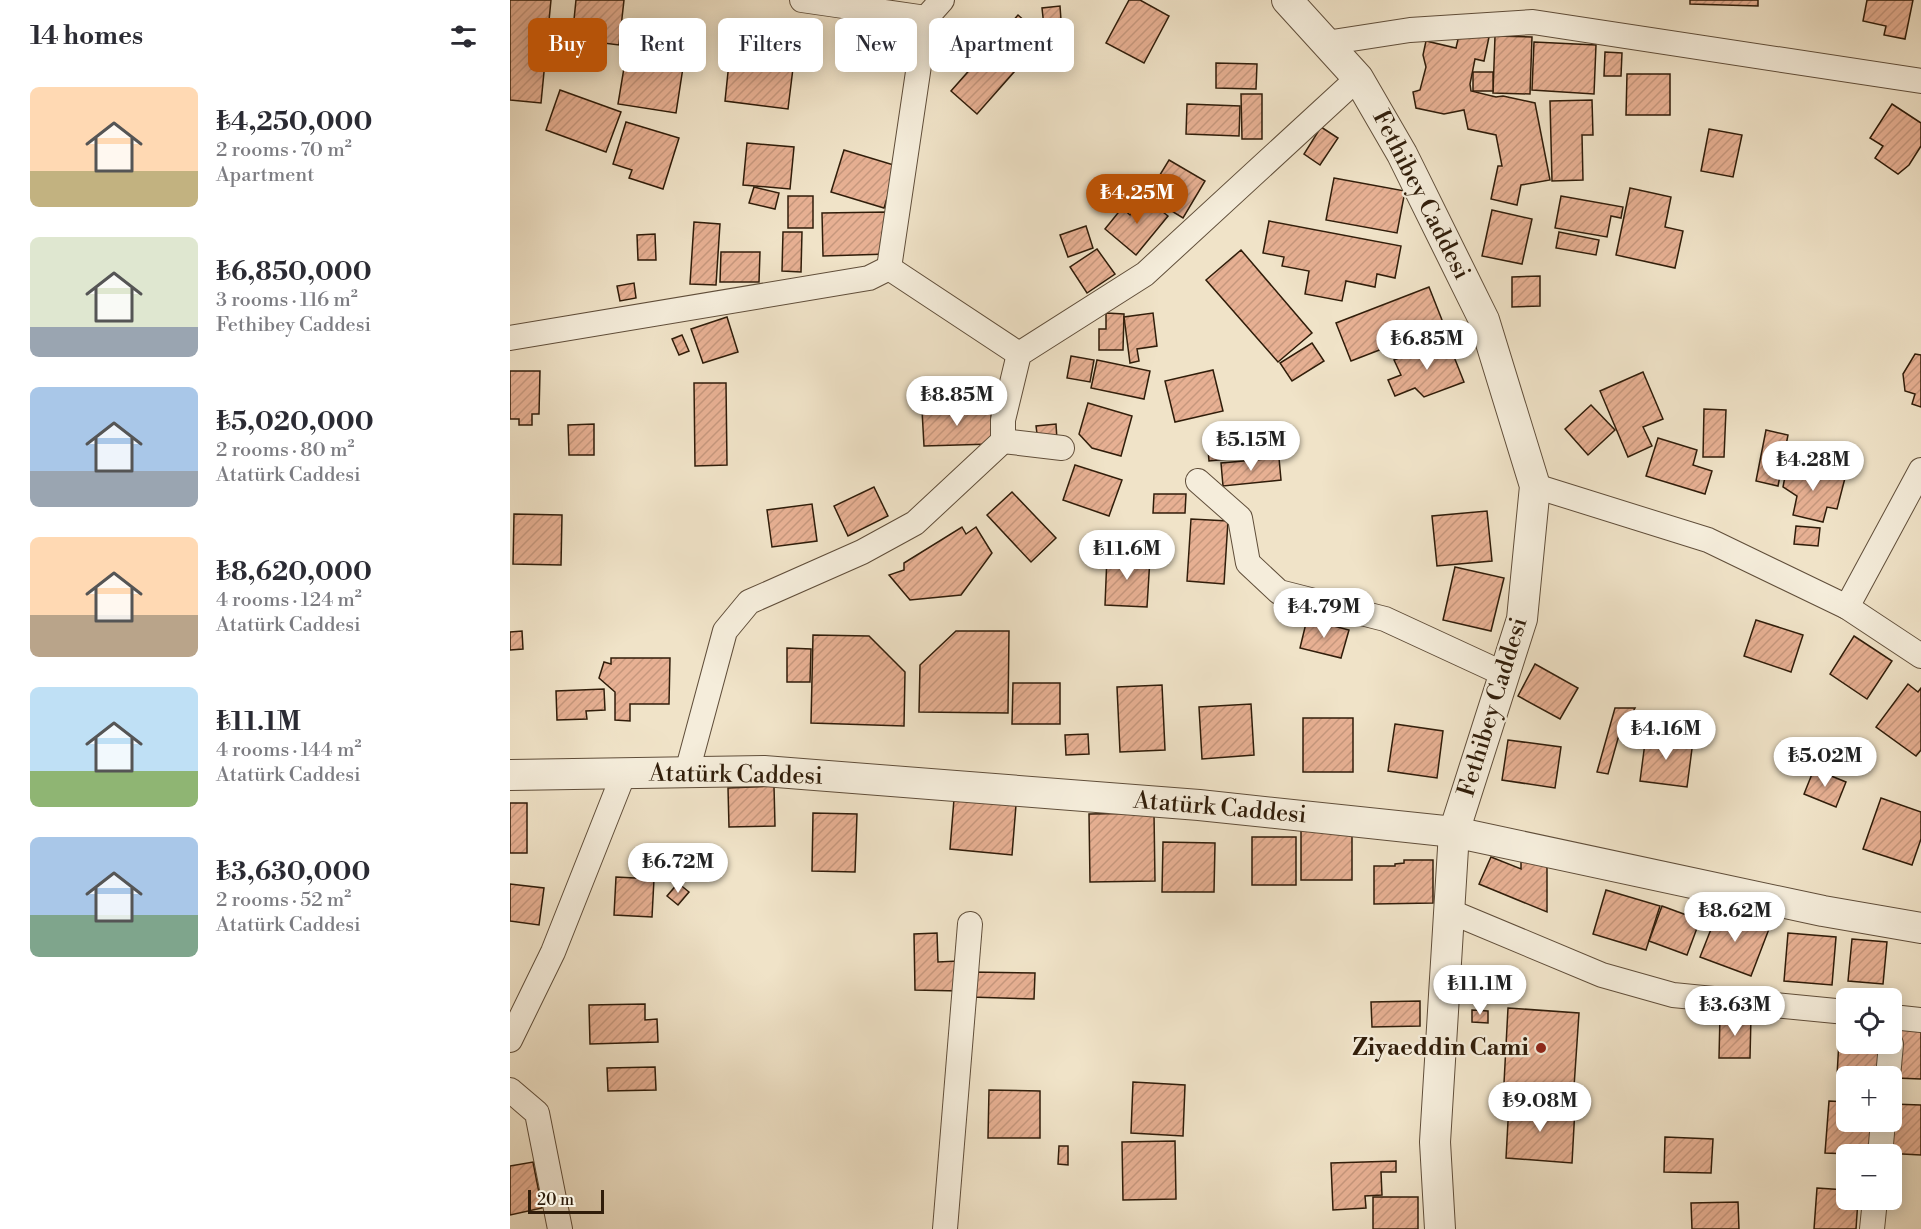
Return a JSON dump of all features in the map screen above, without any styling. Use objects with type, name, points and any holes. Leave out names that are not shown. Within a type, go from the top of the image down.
[{"type":"street","points":[[802,0],[934,9],[889,268]]},
{"type":"street","name":"Fethibey Caddesi","points":[[1287,0],[1358,78],[1402,154],[1484,320],[1535,486],[1522,619],[1454,832],[1436,1142],[1440,1229]]},
{"type":"street","points":[[1326,43],[1410,30],[1533,22],[1921,81]]},
{"type":"street","points":[[687,772],[725,631],[749,602],[862,552],[915,523],[1003,441],[1003,420],[1019,354],[1145,274],[1358,78]]},
{"type":"street","points":[[510,338],[869,278],[889,268]]},
{"type":"street","points":[[889,268],[1019,354]]},
{"type":"street","points":[[1003,441],[1062,448]]},
{"type":"street","points":[[1847,607],[1921,470]]},
{"type":"street","points":[[1198,481],[1240,518],[1248,563],[1279,592],[1385,619],[1504,674]]},
{"type":"street","points":[[1535,486],[1708,540],[1847,607],[1921,656]]},
{"type":"street","name":"Atatürk Caddesi","points":[[510,775],[764,771],[1164,802],[1454,832],[1823,910],[1921,928]]},
{"type":"street","points":[[510,1040],[553,952],[624,773]]},
{"type":"street","points":[[1449,911],[1602,975],[1673,995],[1836,1011]]},
{"type":"street","points":[[945,1229],[970,924]]},
{"type":"street","points":[[1902,1018],[1921,1020]]},
{"type":"street","points":[[510,1089],[537,1113],[560,1229]]},
{"type":"street","points":[[1872,1229],[1874,1210]]},
{"type":"building","points":[[510,0],[551,0],[549,18],[528,18],[528,72],[544,72],[541,103],[510,100]]},
{"type":"building","points":[[576,0],[624,0],[622,18],[619,18],[619,45],[607,43],[607,18],[574,18]]},
{"type":"building","points":[[1129,0],[1140,0],[1169,16],[1144,63],[1106,43]]},
{"type":"building","points":[[1690,0],[1758,0],[1758,6],[1690,4]]},
{"type":"building","points":[[1867,0],[1913,0],[1905,39],[1884,35],[1886,26],[1863,21]]},
{"type":"building","points":[[1060,6],[1061,18],[1043,18],[1042,8]]},
{"type":"building","points":[[1470,33],[1489,37],[1484,61],[1475,59],[1470,84],[1471,91],[1535,103],[1550,180],[1521,185],[1517,205],[1491,199],[1498,166],[1502,166],[1496,135],[1468,129],[1464,110],[1444,114],[1416,108],[1413,92],[1420,90],[1426,67],[1423,55],[1426,41],[1456,48],[1459,35]]},
{"type":"building","points":[[1495,36],[1532,37],[1530,94],[1493,93]]},
{"type":"building","points":[[1534,42],[1596,45],[1594,94],[1532,90]]},
{"type":"building","points":[[1605,52],[1622,53],[1621,76],[1604,76]]},
{"type":"building","points":[[1216,63],[1257,64],[1256,89],[1216,88]]},
{"type":"building","points":[[623,72],[682,72],[676,113],[618,104]]},
{"type":"building","points":[[728,72],[793,72],[788,109],[725,101]]},
{"type":"building","points":[[968,72],[1014,72],[977,114],[951,91]]},
{"type":"building","points":[[1473,72],[1493,72],[1493,91],[1473,91]]},
{"type":"building","points":[[1627,74],[1670,74],[1670,115],[1626,115]]},
{"type":"building","points":[[560,90],[621,112],[606,152],[546,130]]},
{"type":"building","points":[[1241,94],[1262,94],[1262,139],[1242,139]]},
{"type":"building","points":[[1592,100],[1593,135],[1582,135],[1583,180],[1552,181],[1550,101]]},
{"type":"building","points":[[1187,104],[1240,106],[1239,136],[1186,134]]},
{"type":"building","points":[[1892,104],[1921,123],[1921,146],[1909,165],[1898,174],[1875,158],[1883,146],[1870,138]]},
{"type":"building","points":[[626,122],[679,138],[663,189],[629,178],[632,170],[613,164]]},
{"type":"building","points":[[1321,127],[1338,138],[1320,165],[1304,154]]},
{"type":"building","points":[[1709,129],[1742,135],[1733,177],[1701,171]]},
{"type":"building","points":[[747,143],[794,147],[790,189],[743,185]]},
{"type":"building","points":[[844,150],[897,166],[884,208],[831,192]]},
{"type":"building","points":[[1169,160],[1205,181],[1183,218],[1147,196]]},
{"type":"building","points":[[1334,178],[1405,191],[1397,233],[1326,220]]},
{"type":"building","points":[[754,187],[779,193],[775,209],[749,203]]},
{"type":"building","points":[[1630,188],[1671,197],[1665,227],[1683,231],[1675,268],[1616,255]]},
{"type":"building","points":[[788,196],[813,196],[813,228],[788,228]]},
{"type":"building","points":[[1561,196],[1623,207],[1621,218],[1611,216],[1607,237],[1555,228]]},
{"type":"building","points":[[1144,197],[1168,216],[1136,255],[1105,229],[1122,208],[1130,215]]},
{"type":"building","points":[[1492,210],[1532,219],[1522,264],[1482,256]]},
{"type":"building","points":[[887,212],[888,254],[823,256],[822,213]]},
{"type":"building","points":[[1269,221],[1401,246],[1395,278],[1377,274],[1375,287],[1346,281],[1342,301],[1305,294],[1309,271],[1282,266],[1284,257],[1263,253]]},
{"type":"building","points":[[694,222],[720,224],[716,285],[690,284]]},
{"type":"building","points":[[1086,226],[1093,248],[1068,257],[1060,235]]},
{"type":"building","points":[[783,232],[802,232],[801,272],[782,271]]},
{"type":"building","points":[[1559,232],[1599,240],[1596,255],[1556,248]]},
{"type":"building","points":[[655,234],[656,260],[638,260],[637,235]]},
{"type":"building","points":[[1097,249],[1115,274],[1087,293],[1070,267]]},
{"type":"building","points":[[1241,250],[1312,333],[1278,362],[1206,280]]},
{"type":"building","points":[[721,252],[760,252],[759,282],[720,282]]},
{"type":"building","points":[[1540,276],[1540,306],[1512,307],[1512,277]]},
{"type":"building","points":[[634,283],[636,298],[620,301],[617,286]]},
{"type":"building","points":[[1429,287],[1444,325],[1351,361],[1336,323]]},
{"type":"building","points":[[1106,313],[1124,314],[1123,350],[1099,350],[1099,329],[1106,329]]},
{"type":"building","points":[[1153,313],[1157,346],[1137,349],[1139,361],[1130,363],[1124,317]]},
{"type":"building","points":[[727,317],[738,352],[703,363],[691,329]]},
{"type":"building","points":[[682,335],[689,351],[679,355],[672,339]]},
{"type":"building","points":[[1447,339],[1464,382],[1424,397],[1415,388],[1395,396],[1388,380],[1401,375],[1394,360]]},
{"type":"building","points":[[1312,343],[1324,361],[1292,381],[1280,363]]},
{"type":"building","points":[[1915,354],[1921,355],[1921,407],[1912,404],[1915,394],[1905,391],[1903,374]]},
{"type":"building","points":[[1071,356],[1094,360],[1090,382],[1067,378]]},
{"type":"building","points":[[1097,360],[1150,371],[1144,399],[1091,388]]},
{"type":"building","points":[[1213,370],[1223,411],[1175,422],[1165,381]]},
{"type":"building","points":[[510,371],[540,371],[539,414],[532,414],[532,425],[519,425],[519,419],[510,419]]},
{"type":"building","points":[[1643,372],[1663,419],[1643,427],[1652,446],[1628,457],[1600,391]]},
{"type":"building","points":[[694,383],[726,383],[727,465],[695,466]]},
{"type":"building","points":[[1088,403],[1132,416],[1121,456],[1092,448],[1079,434]]},
{"type":"building","points":[[1591,405],[1615,430],[1588,455],[1565,429]]},
{"type":"building","points":[[991,408],[992,444],[924,446],[922,410]]},
{"type":"building","points":[[1704,409],[1726,410],[1724,457],[1703,457]]},
{"type":"building","points":[[594,424],[594,455],[569,455],[568,425]]},
{"type":"building","points":[[1056,424],[1057,440],[1038,441],[1036,426]]},
{"type":"building","points":[[1766,430],[1788,435],[1778,486],[1756,481]]},
{"type":"building","points":[[1271,432],[1273,455],[1209,461],[1207,438]]},
{"type":"building","points":[[1658,438],[1697,450],[1693,465],[1712,471],[1705,494],[1646,476]]},
{"type":"building","points":[[1279,458],[1281,480],[1223,486],[1221,463]]},
{"type":"building","points":[[1075,465],[1122,480],[1109,516],[1063,500]]},
{"type":"building","points":[[1787,466],[1845,478],[1837,509],[1827,507],[1823,522],[1793,515],[1797,496],[1783,487]]},
{"type":"building","points":[[874,487],[888,516],[848,536],[834,506]]},
{"type":"building","points":[[1012,492],[1056,538],[1031,562],[987,515]]},
{"type":"building","points":[[1154,494],[1186,494],[1185,513],[1153,513]]},
{"type":"building","points":[[812,504],[817,541],[772,547],[767,510]]},
{"type":"building","points":[[1487,511],[1492,561],[1437,566],[1432,516]]},
{"type":"building","points":[[514,514],[562,515],[561,565],[513,564]]},
{"type":"building","points":[[1191,519],[1228,521],[1224,584],[1187,581]]},
{"type":"building","points":[[1796,526],[1820,528],[1818,546],[1794,544]]},
{"type":"building","points":[[962,527],[966,534],[976,527],[992,553],[961,595],[910,600],[889,575],[904,570],[904,563]]},
{"type":"building","points":[[1107,556],[1150,558],[1147,607],[1105,605]]},
{"type":"building","points":[[1455,567],[1504,578],[1491,631],[1443,620]]},
{"type":"building","points":[[1307,619],[1349,630],[1341,658],[1300,648]]},
{"type":"building","points":[[1756,620],[1803,635],[1791,672],[1744,656]]},
{"type":"building","points":[[522,631],[523,649],[510,650],[510,632]]},
{"type":"building","points":[[956,631],[1009,631],[1008,713],[919,712],[920,665]]},
{"type":"building","points":[[813,635],[869,636],[905,672],[904,726],[811,723]]},
{"type":"building","points":[[1854,636],[1892,661],[1867,699],[1830,674]]},
{"type":"building","points":[[787,648],[811,649],[810,682],[787,682]]},
{"type":"building","points":[[611,658],[670,658],[669,704],[630,704],[630,721],[615,720],[615,692],[599,678],[604,662],[611,664]]},
{"type":"building","points":[[1535,664],[1578,688],[1560,719],[1518,696]]},
{"type":"building","points":[[1013,683],[1060,683],[1060,724],[1012,724]]},
{"type":"building","points":[[1908,684],[1918,692],[1921,688],[1921,750],[1916,756],[1876,727]]},
{"type":"building","points":[[1162,685],[1165,750],[1120,752],[1117,687]]},
{"type":"building","points":[[604,689],[605,710],[586,711],[587,719],[557,720],[556,691]]},
{"type":"building","points":[[1251,704],[1254,755],[1202,759],[1199,707]]},
{"type":"building","points":[[1615,708],[1635,708],[1626,724],[1636,727],[1633,739],[1619,735],[1608,774],[1597,772]]},
{"type":"building","points":[[1303,718],[1353,718],[1353,772],[1303,772]]},
{"type":"building","points":[[1395,724],[1443,731],[1437,778],[1388,771]]},
{"type":"building","points":[[1088,734],[1089,754],[1066,755],[1065,735]]},
{"type":"building","points":[[1646,735],[1693,741],[1687,787],[1640,781]]},
{"type":"building","points":[[1508,740],[1561,747],[1555,788],[1502,780]]},
{"type":"building","points":[[1814,769],[1846,782],[1836,807],[1804,794]]},
{"type":"building","points":[[774,786],[775,826],[729,827],[728,788]]},
{"type":"building","points":[[1881,798],[1921,812],[1921,839],[1912,865],[1863,849]]},
{"type":"building","points":[[954,799],[1016,805],[1012,855],[950,849]]},
{"type":"building","points":[[510,803],[527,803],[527,853],[510,853]]},
{"type":"building","points":[[813,813],[857,814],[855,872],[812,871]]},
{"type":"building","points":[[1154,813],[1155,881],[1090,882],[1089,814]]},
{"type":"building","points":[[1301,830],[1352,830],[1352,880],[1301,880]]},
{"type":"building","points":[[1252,837],[1296,837],[1296,885],[1252,885]]},
{"type":"building","points":[[1163,842],[1215,843],[1214,892],[1162,892]]},
{"type":"building","points":[[1491,857],[1521,869],[1521,860],[1547,861],[1547,912],[1479,884]]},
{"type":"building","points":[[1404,860],[1433,860],[1433,903],[1374,904],[1374,866],[1395,866],[1395,864],[1404,863]]},
{"type":"building","points":[[616,877],[654,879],[652,917],[614,915]]},
{"type":"building","points":[[678,883],[689,892],[678,905],[667,896]]},
{"type":"building","points":[[510,884],[544,888],[539,925],[510,921]]},
{"type":"building","points":[[1606,890],[1660,906],[1646,950],[1593,934]]},
{"type":"building","points":[[1662,906],[1700,920],[1687,955],[1649,941]]},
{"type":"building","points":[[1719,909],[1769,929],[1751,976],[1700,957]]},
{"type":"building","points":[[937,933],[938,962],[958,961],[959,991],[915,990],[914,934]]},
{"type":"building","points":[[1788,933],[1836,937],[1832,985],[1784,981]]},
{"type":"building","points":[[1852,939],[1887,942],[1883,984],[1848,981]]},
{"type":"building","points":[[971,972],[1035,973],[1034,999],[970,997]]},
{"type":"building","points":[[1420,1001],[1420,1026],[1372,1027],[1371,1002]]},
{"type":"building","points":[[645,1004],[645,1020],[657,1019],[658,1042],[590,1044],[589,1005]]},
{"type":"building","name":"Ziyaeddin Cami","points":[[1508,1008],[1579,1013],[1574,1087],[1504,1083]]},
{"type":"building","points":[[1472,1010],[1488,1011],[1488,1023],[1472,1022]]},
{"type":"building","points":[[1720,1015],[1751,1016],[1750,1058],[1719,1058]]},
{"type":"building","points":[[1902,1028],[1921,1029],[1921,1079],[1902,1078],[1902,1066],[1896,1066],[1897,1054],[1902,1054]]},
{"type":"building","points":[[1838,1054],[1885,1054],[1884,1066],[1838,1066]]},
{"type":"building","points":[[655,1067],[656,1090],[608,1091],[607,1068]]},
{"type":"building","points":[[1133,1082],[1185,1085],[1183,1136],[1131,1133]]},
{"type":"building","points":[[989,1090],[1040,1091],[1040,1138],[988,1138]]},
{"type":"building","points":[[1829,1101],[1836,1101],[1836,1132],[1877,1132],[1877,1144],[1836,1144],[1836,1153],[1825,1153]]},
{"type":"building","points":[[1509,1103],[1575,1108],[1572,1163],[1506,1158]]},
{"type":"building","points":[[1902,1104],[1921,1105],[1921,1155],[1902,1154],[1902,1144],[1886,1144],[1889,1132],[1902,1132]]},
{"type":"building","points":[[1665,1137],[1713,1139],[1711,1173],[1664,1172]]},
{"type":"building","points":[[1175,1141],[1176,1199],[1123,1200],[1122,1142]]},
{"type":"building","points":[[1059,1146],[1068,1146],[1068,1165],[1058,1164]]},
{"type":"building","points":[[1396,1161],[1396,1172],[1381,1172],[1382,1195],[1365,1196],[1366,1208],[1333,1210],[1331,1163]]},
{"type":"building","points":[[533,1162],[542,1208],[510,1215],[510,1166]]},
{"type":"building","points":[[1817,1188],[1836,1189],[1836,1210],[1857,1210],[1856,1229],[1814,1229]]},
{"type":"building","points":[[1373,1197],[1418,1197],[1418,1229],[1373,1229]]},
{"type":"building","points":[[1738,1202],[1739,1229],[1692,1229],[1691,1203]]},
{"type":"place","name":"Ziyaeddin Cami","points":[[1541,1048]]}]
